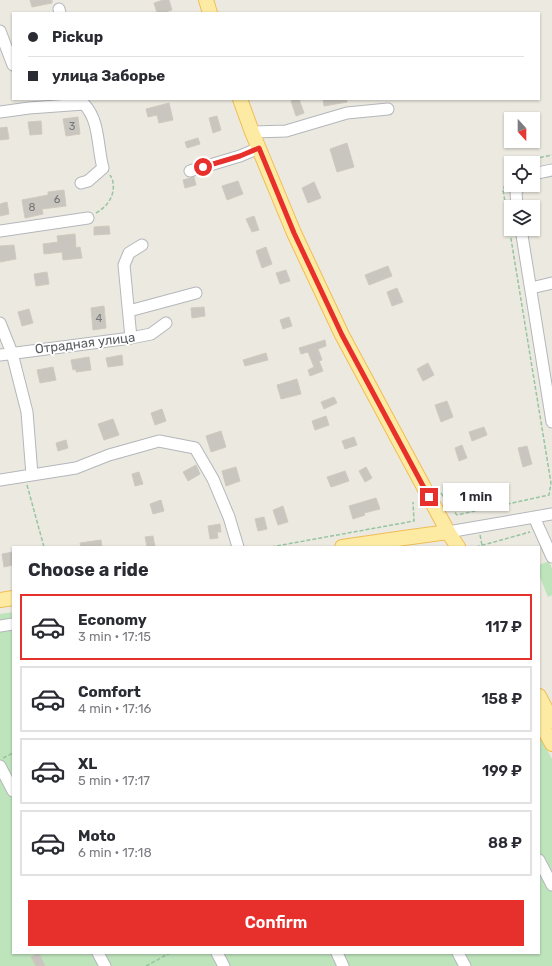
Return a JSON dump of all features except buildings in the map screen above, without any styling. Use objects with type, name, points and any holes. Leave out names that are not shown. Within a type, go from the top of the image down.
[{"type":"main road","points":[[206,0],[210,12]]},
{"type":"main road","points":[[240,100],[294,233],[342,335],[448,532],[457,546]]},
{"type":"main road","points":[[349,546],[448,532]]},
{"type":"main road","points":[[448,532],[452,546]]},
{"type":"main road","points":[[0,600],[12,598]]},
{"type":"main road","points":[[540,698],[552,721]]},
{"type":"main road","points":[[540,722],[552,744]]},
{"type":"street","points":[[0,31],[12,62]]},
{"type":"street","points":[[0,112],[27,103],[87,102],[96,128],[103,168],[88,181],[81,183]]},
{"type":"street","points":[[252,132],[286,131],[347,113],[388,109]]},
{"type":"street","points":[[190,171],[240,156],[259,148]]},
{"type":"street","points":[[540,173],[552,170]]},
{"type":"street","points":[[0,231],[88,218]]},
{"type":"street","points":[[522,236],[552,422]]},
{"type":"street","points":[[132,338],[124,264],[129,254],[142,245]]},
{"type":"street","points":[[531,288],[552,283]]},
{"type":"street","points":[[129,311],[196,293]]},
{"type":"street","points":[[0,322],[12,353],[27,412],[28,476]]},
{"type":"street","name":"Отрадная улица","points":[[0,354],[132,338],[151,334],[166,323]]},
{"type":"street","points":[[0,480],[76,468],[109,455],[159,441],[195,448],[216,485],[229,517],[238,546]]},
{"type":"street","points":[[448,532],[552,514]]},
{"type":"street","points":[[534,517],[552,557]]},
{"type":"street","points":[[0,626],[12,624]]},
{"type":"street","points":[[0,766],[12,789]]},
{"type":"street","points":[[540,862],[552,885]]},
{"type":"street","points":[[99,954],[105,966]]},
{"type":"street","points":[[218,954],[224,966]]},
{"type":"street","points":[[337,954],[343,966]]},
{"type":"street","points":[[458,954],[464,966]]},
{"type":"path","points":[[540,157],[552,155]]},
{"type":"path","points":[[88,218],[109,202],[113,193],[114,182],[110,174],[103,168]]},
{"type":"path","points":[[441,493],[457,515],[549,495],[551,483],[503,190],[504,188]]},
{"type":"path","points":[[28,476],[44,546]]},
{"type":"path","points":[[276,546],[414,521],[414,502]]},
{"type":"path","points":[[480,546],[540,530]]},
{"type":"path","points":[[0,760],[12,754]]},
{"type":"path","points":[[146,966],[168,954]]},
{"type":"green space","points":[[549,561],[552,569],[552,595],[548,597],[540,577],[540,565]]},
{"type":"green space","points":[[12,612],[12,954],[540,954],[540,738],[552,759],[552,966],[0,966],[0,614]]},
{"type":"route","points":[[203,167],[240,156],[259,148],[294,233],[342,335],[429,497]]}]
